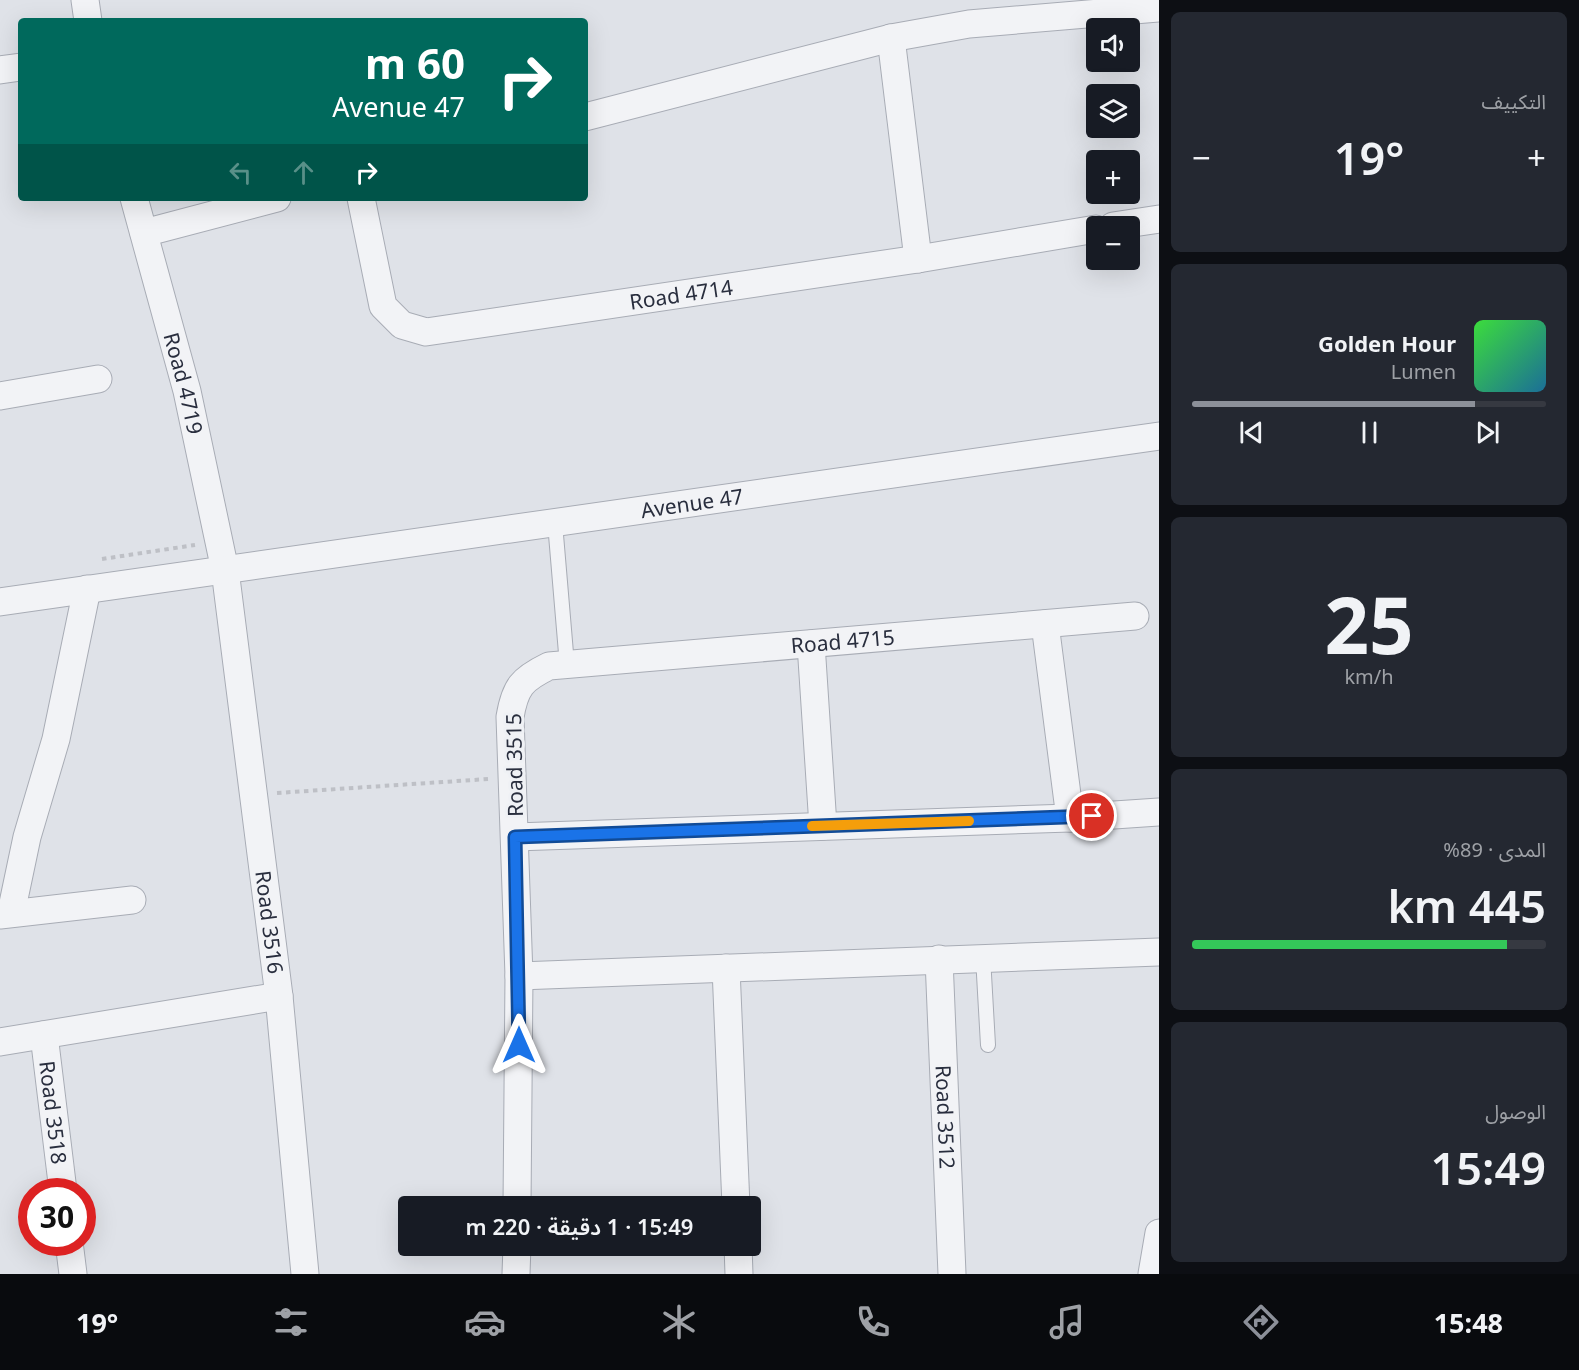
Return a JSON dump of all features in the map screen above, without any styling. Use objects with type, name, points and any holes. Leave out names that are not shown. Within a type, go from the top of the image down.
[{"type":"street","points":[[85,0],[88,18]]},
{"type":"street","points":[[588,116],[891,38],[969,24],[1159,8]]},
{"type":"street","points":[[891,38],[918,259]]},
{"type":"street","points":[[0,70],[18,68]]},
{"type":"street","name":"Road 4719","points":[[135,201],[188,391],[225,570]]},
{"type":"street","points":[[144,233],[266,201]]},
{"type":"street","name":"Road 4714","points":[[363,201],[382,306],[402,325],[426,332],[918,259],[1086,231]]},
{"type":"street","points":[[1140,222],[1159,219]]},
{"type":"street","points":[[0,396],[98,379]]},
{"type":"street","name":"Avenue 47","points":[[0,602],[1159,436]]},
{"type":"street","name":"Road 3516","points":[[225,570],[279,996],[305,1274]]},
{"type":"street","points":[[87,590],[56,739],[5,914],[132,900]]},
{"type":"street","name":"Road 4715","points":[[558,666],[1135,616]]},
{"type":"street","points":[[1044,624],[1070,818]]},
{"type":"street","points":[[811,644],[823,826]]},
{"type":"street","name":"Road 3515","points":[[517,1196],[519,976],[510,717],[514,694],[528,676],[558,666]]},
{"type":"street","points":[[515,837],[1070,818],[1159,812]]},
{"type":"street","points":[[519,976],[1159,952]]},
{"type":"street","name":"Road 3512","points":[[939,959],[952,1274]]},
{"type":"street","points":[[726,968],[736,1196]]},
{"type":"street","points":[[0,1042],[279,996]]},
{"type":"street","name":"Road 3518","points":[[44,1035],[61,1178]]},
{"type":"street","points":[[1152,1274],[1159,1233]]},
{"type":"street","points":[[71,1256],[73,1274]]},
{"type":"street","points":[[516,1274],[517,1256]]},
{"type":"street","points":[[738,1256],[739,1274]]},
{"type":"lane","points":[[555,523],[558,666]]},
{"type":"lane","points":[[983,957],[988,1045]]},
{"type":"path","points":[[252,795],[513,777]]},
{"type":"slow traffic","points":[[812,826],[969,821]]},
{"type":"route","points":[[519,1045],[515,837],[1092,816]]}]
